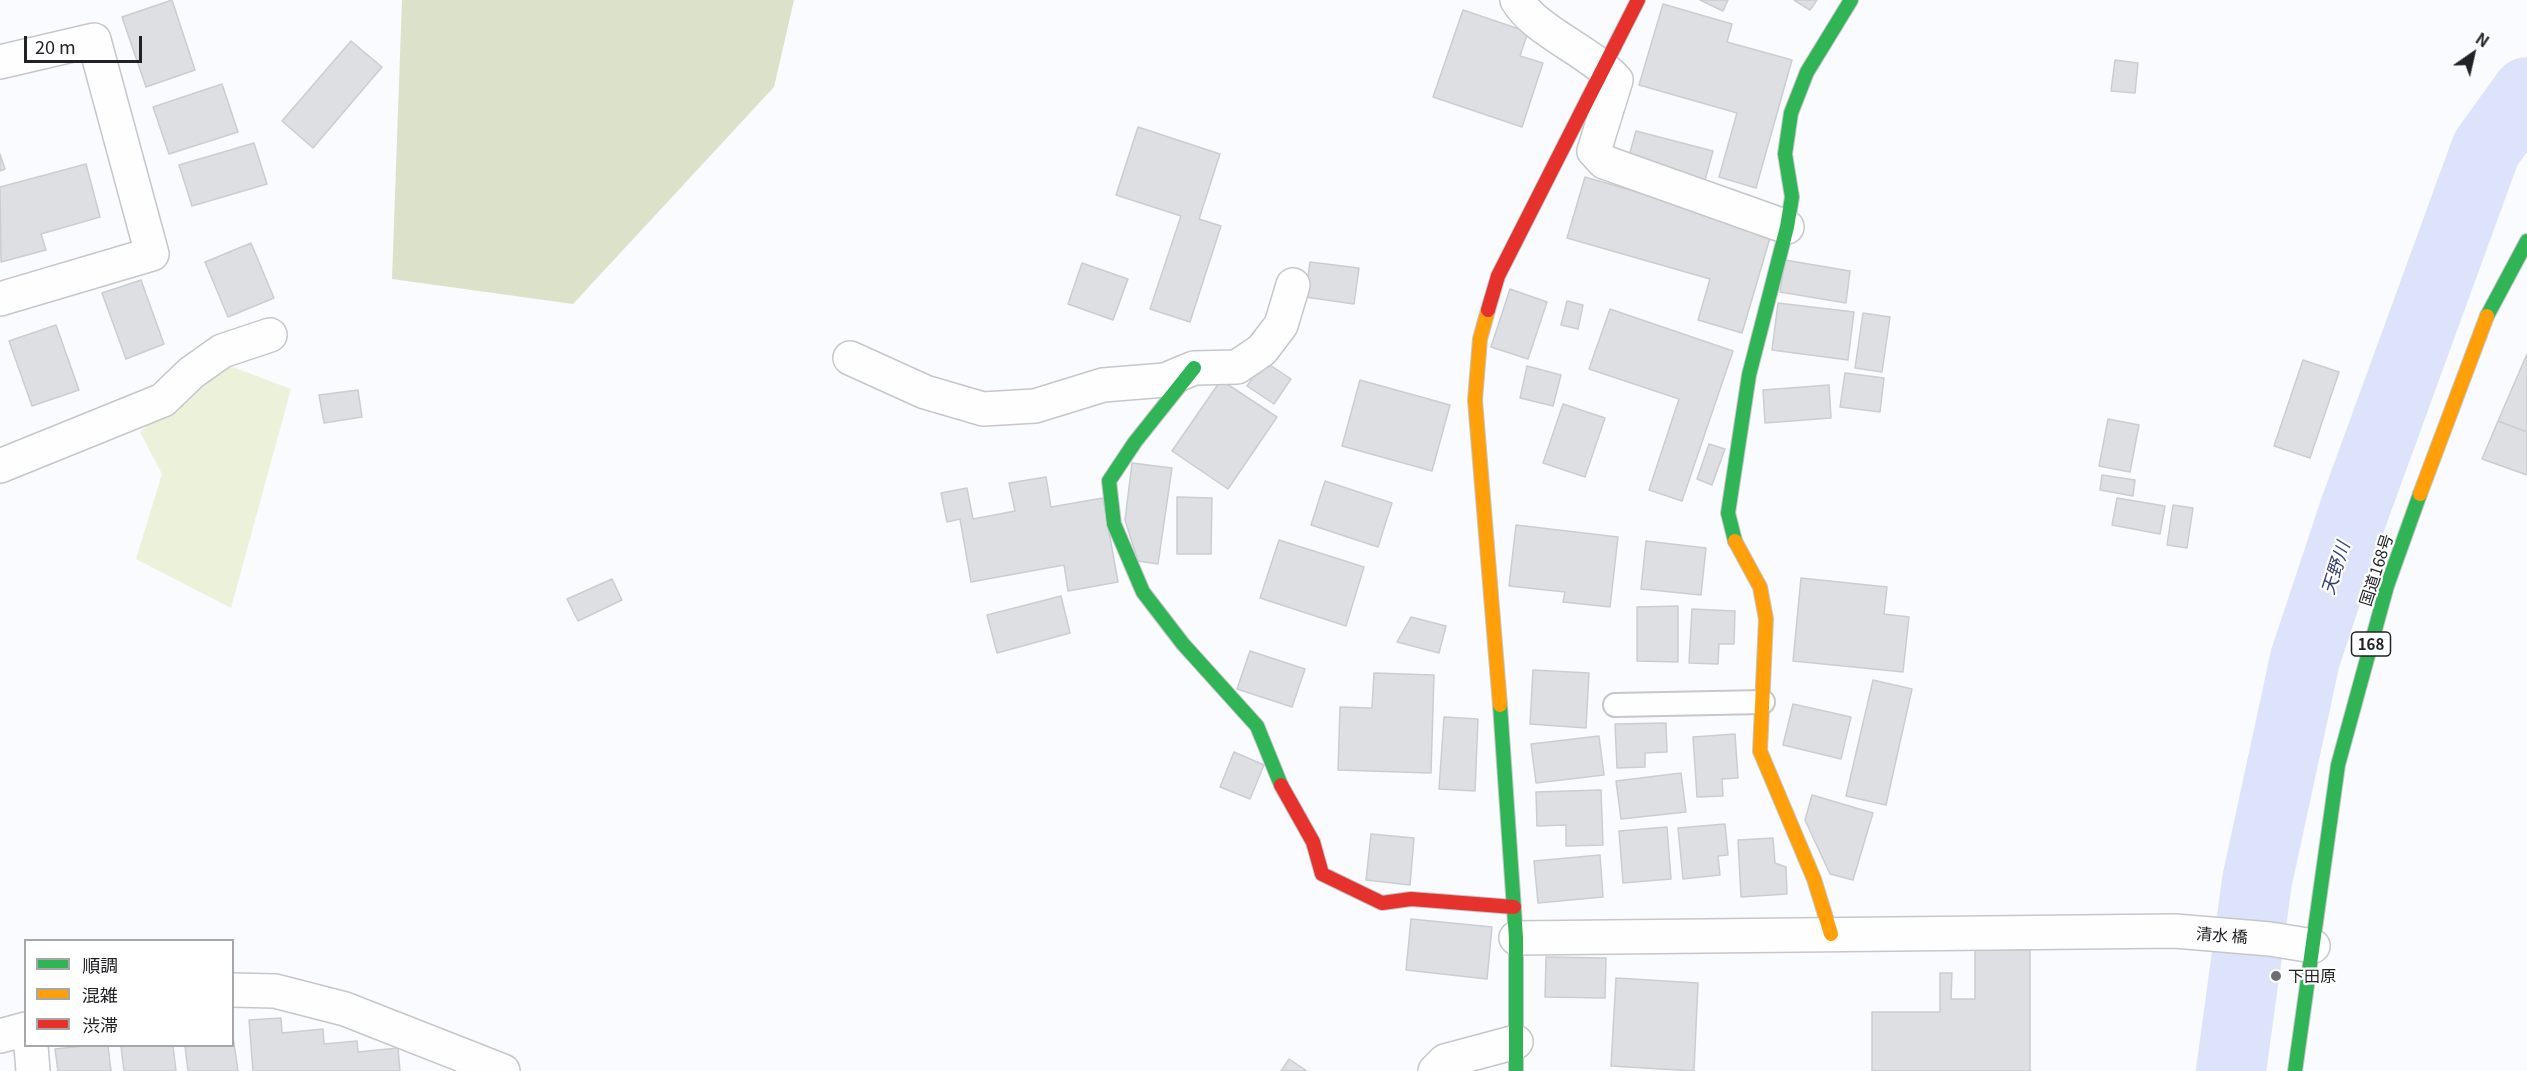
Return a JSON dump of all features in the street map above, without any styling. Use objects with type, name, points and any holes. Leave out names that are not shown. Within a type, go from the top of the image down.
[{"type":"main road","points":[[1516,1056],[1515,922],[1491,579],[1475,400],[1480,339],[1498,276],[1638,0]]},
{"type":"main road","points":[[1831,934],[1814,879],[1760,751],[1766,619],[1760,586],[1737,548],[1728,513],[1749,375],[1788,227],[1792,197],[1785,154],[1791,113],[1807,72],[1851,0]]},
{"type":"main road","name":"国道168号","points":[[2295,1071],[2338,765],[2387,586],[2482,324],[2527,241]]},
{"type":"main road","points":[[1194,368],[1135,442],[1109,481],[1114,524],[1143,592],[1183,644],[1257,726],[1275,774],[1313,842],[1322,874],[1382,903],[1410,899],[1515,922]]},
{"type":"street","points":[[1517,0],[1542,24],[1604,66],[1616,80],[1594,151],[1604,162],[1788,227]]},
{"type":"street","points":[[0,62],[94,40],[152,254],[0,299]]},
{"type":"street","points":[[850,358],[925,392],[983,409],[1035,406],[1103,385],[1165,380],[1194,368],[1237,367],[1262,350],[1281,325],[1293,285]]},
{"type":"street","points":[[0,466],[163,399],[191,373],[222,351],[270,334]]},
{"type":"street","name":"清水 橋","points":[[1515,922],[1831,934],[2175,931],[2270,939],[2313,946]]},
{"type":"street","points":[[234,990],[275,991],[345,1009],[503,1071]]},
{"type":"street","points":[[0,1036],[24,1030]]},
{"type":"street","points":[[31,1047],[33,1071]]},
{"type":"street","points":[[1435,1071],[1445,1061],[1516,1056]]},
{"type":"lane","points":[[1615,705],[1763,702]]},
{"type":"green space","points":[[402,0],[794,0],[774,87],[573,304],[392,279]]},
{"type":"green space","points":[[222,363],[291,389],[231,608],[136,559],[162,474],[140,432]]},
{"type":"building","points":[[172,0],[195,70],[146,87],[122,17]]},
{"type":"building","points":[[1700,0],[1728,0],[1723,11]]},
{"type":"building","points":[[1794,0],[1817,0],[1810,10]]},
{"type":"building","points":[[1663,4],[1732,24],[1727,42],[1792,60],[1756,188],[1719,177],[1737,113],[1639,85]]},
{"type":"building","points":[[1463,10],[1528,32],[1520,56],[1543,63],[1522,127],[1433,97]]},
{"type":"building","points":[[351,41],[382,67],[313,148],[282,121]]},
{"type":"building","points":[[2115,60],[2138,63],[2135,93],[2111,91]]},
{"type":"building","points":[[222,84],[238,132],[169,154],[153,107]]},
{"type":"building","points":[[1138,127],[1220,154],[1199,219],[1221,226],[1190,322],[1150,309],[1181,216],[1116,195]]},
{"type":"building","points":[[1636,131],[1713,151],[1704,184],[1627,163]]},
{"type":"building","points":[[254,143],[267,184],[192,206],[179,165]]},
{"type":"building","points":[[0,154],[5,169],[0,171]]},
{"type":"building","points":[[86,164],[100,217],[41,234],[46,250],[1,262],[0,187]]},
{"type":"building","points":[[1585,177],[1772,231],[1742,333],[1698,320],[1710,279],[1567,238]]},
{"type":"building","points":[[251,243],[274,298],[228,317],[205,262]]},
{"type":"building","points":[[1785,260],[1850,271],[1846,303],[1780,292]]},
{"type":"building","points":[[1310,262],[1359,268],[1354,304],[1305,297]]},
{"type":"building","points":[[1082,263],[1128,279],[1113,320],[1068,304]]},
{"type":"building","points":[[141,280],[164,344],[126,359],[102,293]]},
{"type":"building","points":[[1510,289],[1547,302],[1528,359],[1491,347]]},
{"type":"building","points":[[1567,301],[1583,305],[1578,329],[1561,325]]},
{"type":"building","points":[[1778,303],[1854,312],[1848,360],[1772,350]]},
{"type":"building","points":[[1610,309],[1733,351],[1682,501],[1649,490],[1679,399],[1589,369]]},
{"type":"building","points":[[1863,313],[1890,317],[1882,372],[1855,368]]},
{"type":"building","points":[[56,325],[79,390],[32,406],[9,341]]},
{"type":"building","points":[[2527,354],[2527,432],[2498,421]]},
{"type":"building","points":[[2303,360],[2339,372],[2310,458],[2274,446]]},
{"type":"building","points":[[1264,361],[1291,379],[1274,404],[1247,386]]},
{"type":"building","points":[[1527,366],[1561,375],[1553,406],[1520,398]]},
{"type":"building","points":[[1845,373],[1884,378],[1880,412],[1840,407]]},
{"type":"building","points":[[1221,380],[1277,417],[1228,489],[1172,451]]},
{"type":"building","points":[[1360,380],[1450,405],[1432,471],[1342,446]]},
{"type":"building","points":[[1829,385],[1831,418],[1765,423],[1763,390]]},
{"type":"building","points":[[358,390],[362,417],[324,423],[319,395]]},
{"type":"building","points":[[1563,404],[1605,418],[1585,477],[1543,463]]},
{"type":"building","points":[[2108,419],[2139,425],[2130,472],[2099,466]]},
{"type":"building","points":[[2498,421],[2527,432],[2527,475],[2482,459]]},
{"type":"building","points":[[1709,444],[1725,449],[1712,485],[1697,479]]},
{"type":"building","points":[[1132,463],[1172,468],[1158,564],[1138,561],[1125,520]]},
{"type":"building","points":[[2102,475],[2135,480],[2133,496],[2100,490]]},
{"type":"building","points":[[1046,477],[1051,507],[1103,498],[1118,582],[1068,591],[1064,565],[971,582],[960,519],[947,522],[941,493],[967,488],[973,519],[1015,511],[1009,483]]},
{"type":"building","points":[[1325,481],[1392,503],[1378,547],[1311,525]]},
{"type":"building","points":[[1177,497],[1212,498],[1211,554],[1177,554]]},
{"type":"building","points":[[2117,498],[2165,506],[2160,534],[2112,525]]},
{"type":"building","points":[[2173,505],[2193,508],[2187,548],[2167,545]]},
{"type":"building","points":[[1516,525],[1618,537],[1610,607],[1563,602],[1565,592],[1509,586]]},
{"type":"building","points":[[1279,540],[1364,567],[1346,626],[1260,598]]},
{"type":"building","points":[[1646,541],[1706,548],[1701,595],[1641,589]]},
{"type":"building","points":[[1801,578],[1887,587],[1884,614],[1909,617],[1903,672],[1793,661]]},
{"type":"building","points":[[612,579],[622,600],[578,621],[567,599]]},
{"type":"building","points":[[1061,596],[1070,633],[997,653],[987,615]]},
{"type":"building","points":[[1678,606],[1678,662],[1637,661],[1637,607]]},
{"type":"building","points":[[1692,609],[1735,611],[1734,644],[1719,644],[1718,664],[1689,663]]},
{"type":"building","points":[[1411,617],[1446,626],[1439,653],[1397,642]]},
{"type":"building","points":[[1250,651],[1305,669],[1292,707],[1237,689]]},
{"type":"building","points":[[1533,670],[1589,673],[1586,728],[1530,724]]},
{"type":"building","points":[[1374,673],[1434,675],[1431,773],[1338,770],[1340,707],[1372,708]]},
{"type":"building","points":[[1873,680],[1912,689],[1886,805],[1846,796]]},
{"type":"building","points":[[1793,704],[1851,717],[1841,759],[1783,745]]},
{"type":"building","points":[[1444,717],[1478,719],[1475,791],[1439,789]]},
{"type":"building","points":[[1666,723],[1667,752],[1645,753],[1645,767],[1617,768],[1615,724]]},
{"type":"building","points":[[1735,734],[1738,778],[1722,779],[1723,796],[1697,797],[1693,737]]},
{"type":"building","points":[[1599,736],[1604,775],[1536,783],[1531,744]]},
{"type":"building","points":[[1234,752],[1264,765],[1250,799],[1220,787]]},
{"type":"building","points":[[1681,773],[1686,812],[1621,819],[1616,781]]},
{"type":"building","points":[[1601,790],[1603,845],[1566,846],[1566,825],[1537,826],[1536,792]]},
{"type":"building","points":[[1812,795],[1873,813],[1853,880],[1830,874],[1805,820]]},
{"type":"building","points":[[1725,824],[1728,855],[1718,856],[1720,875],[1683,879],[1678,828]]},
{"type":"building","points":[[1667,827],[1671,879],[1623,883],[1619,831]]},
{"type":"building","points":[[1371,834],[1414,838],[1410,885],[1366,880]]},
{"type":"building","points":[[1773,838],[1775,863],[1786,867],[1787,894],[1741,897],[1738,840]]},
{"type":"building","points":[[1600,855],[1603,897],[1538,903],[1534,861]]},
{"type":"building","points":[[1411,919],[1492,927],[1487,979],[1406,970]]},
{"type":"building","points":[[1975,950],[2030,950],[2030,1071],[1872,1071],[1872,1012],[1940,1012],[1940,973],[1952,973],[1951,999],[1975,999]]},
{"type":"building","points":[[1546,957],[1606,958],[1605,998],[1545,997]]},
{"type":"building","points":[[1616,978],[1698,983],[1694,1071],[1611,1066]]},
{"type":"building","points":[[281,1018],[282,1033],[323,1029],[324,1044],[357,1041],[358,1052],[398,1048],[400,1071],[253,1071],[249,1020]]},
{"type":"building","points":[[234,1044],[238,1071],[188,1071],[185,1047],[234,1047]]},
{"type":"building","points":[[108,1047],[111,1071],[58,1071],[55,1049]]},
{"type":"building","points":[[121,1047],[173,1047],[176,1071],[124,1071]]},
{"type":"building","points":[[1289,1059],[1307,1071],[1281,1071]]},
{"type":"waterway","name":"天野川","points":[[2231,1071],[2257,881],[2305,659],[2354,511],[2486,149],[2527,92]]},
{"type":"traffic: fast","points":[[1735,541],[1728,513],[1749,375],[1787,227],[1792,197],[1785,154],[1791,113],[1807,72],[1851,0]]},
{"type":"traffic: fast","points":[[2487,316],[2527,241]]},
{"type":"traffic: fast","points":[[1194,368],[1135,442],[1109,481],[1114,524],[1143,592],[1183,644],[1257,726],[1281,785]]},
{"type":"traffic: fast","points":[[2295,1071],[2338,765],[2387,586],[2420,494]]},
{"type":"traffic: fast","points":[[1500,705],[1516,938],[1516,1071]]},
{"type":"traffic: slow","points":[[1488,310],[1480,339],[1475,400],[1500,705]]},
{"type":"traffic: slow","points":[[2420,494],[2487,316]]},
{"type":"traffic: slow","points":[[1735,541],[1760,587],[1766,619],[1760,751],[1814,879],[1831,934]]},
{"type":"traffic: jam","points":[[1488,310],[1498,276],[1638,0]]},
{"type":"traffic: jam","points":[[1281,785],[1313,842],[1322,874],[1382,903],[1411,899],[1514,907]]},
{"type":"place","name":"下田原","points":[[2276,976]]}]
